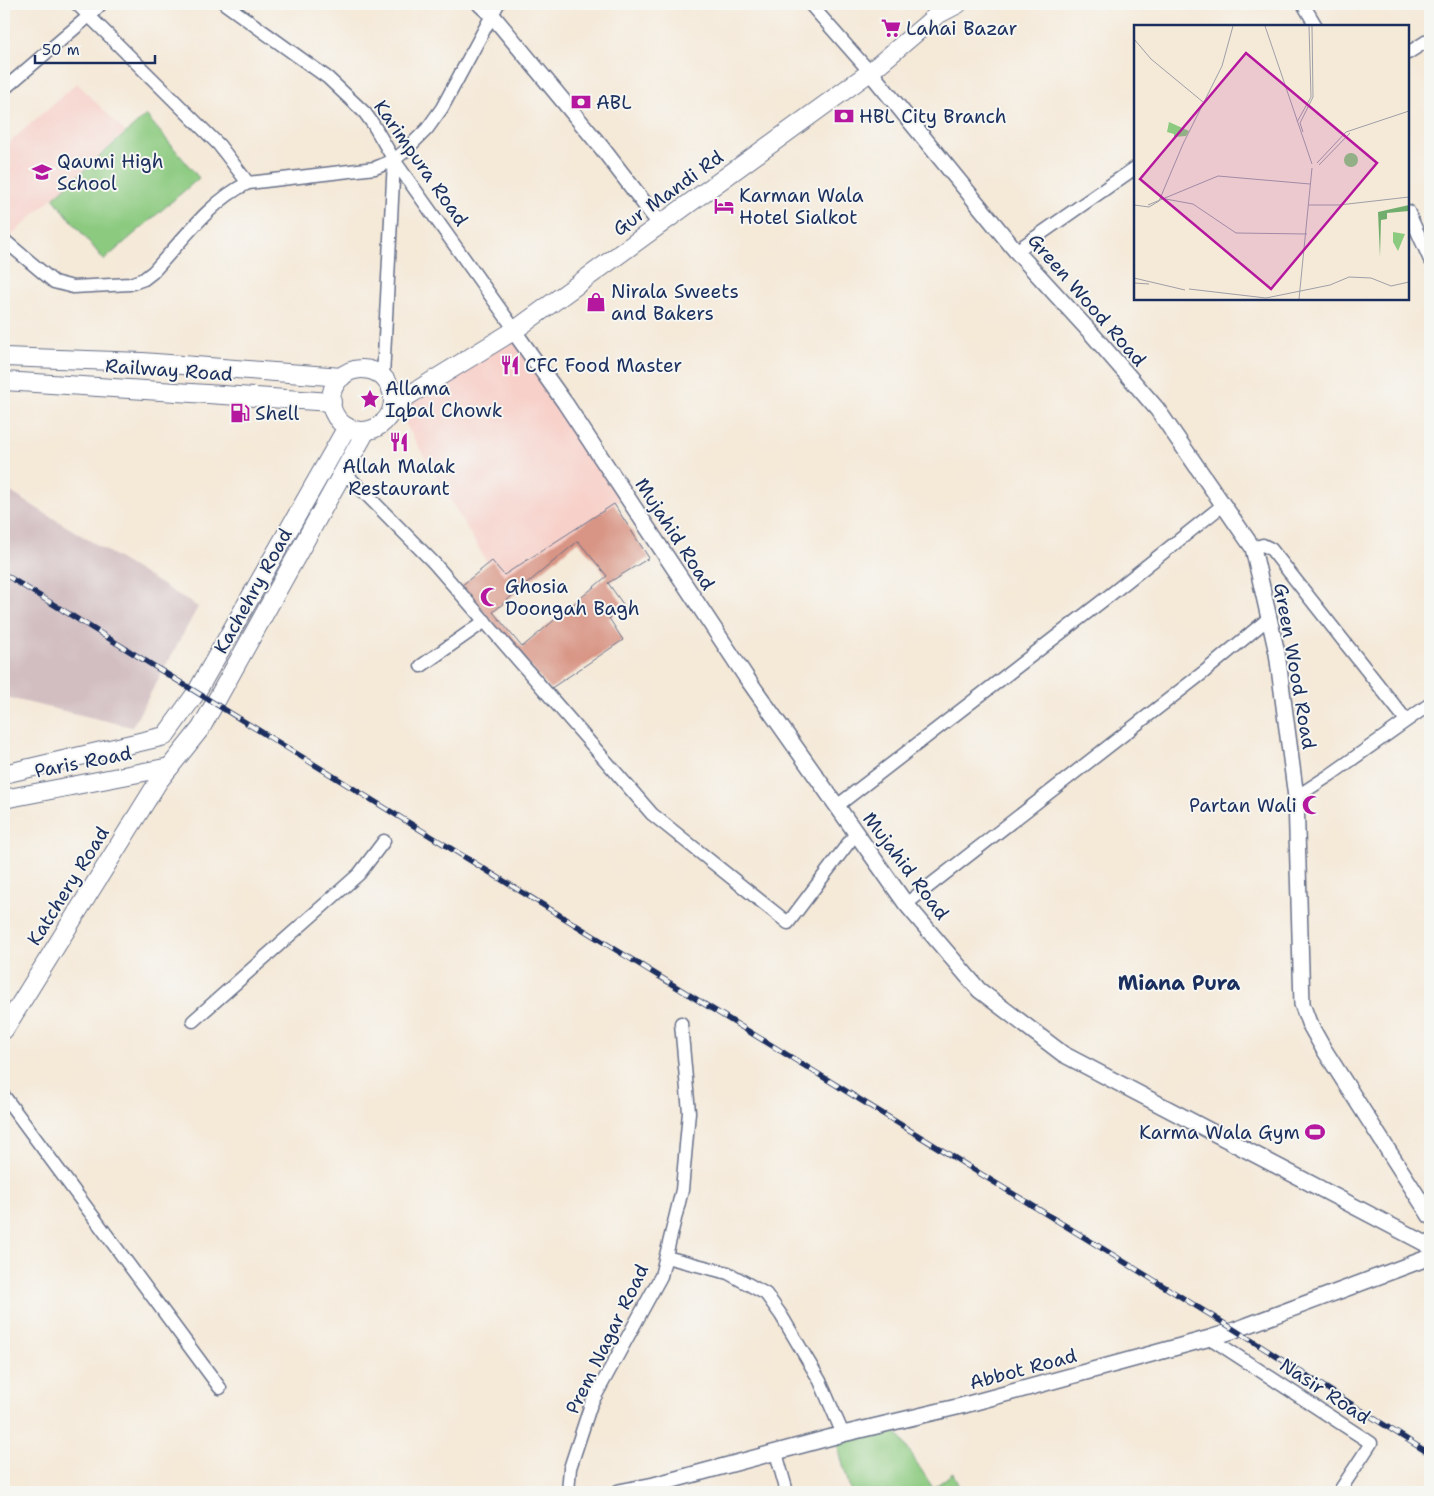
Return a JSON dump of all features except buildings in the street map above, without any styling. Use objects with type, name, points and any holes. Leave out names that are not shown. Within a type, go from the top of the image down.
[{"type":"main road","name":"Gur Mandi Rd","points":[[393,405],[515,330],[870,72],[937,15],[958,4]]},
{"type":"main road","points":[[4,357],[142,362],[342,377]]},
{"type":"main road","points":[[364,369],[374,371],[383,376],[393,394],[393,405],[390,414],[384,422],[376,428],[366,431],[347,427],[339,420],[334,412],[332,402],[333,392],[337,382],[342,377],[353,370],[364,369]]},
{"type":"main road","name":"Railway Road","points":[[4,381],[332,402]]},
{"type":"main road","name":"Kachehry Road","points":[[165,736],[196,693],[347,427]]},
{"type":"main road","name":"Kachehry Road","points":[[170,767],[212,709],[366,431]]},
{"type":"main road","name":"Paris Road","points":[[4,774],[165,736]]},
{"type":"main road","name":"Paris Road","points":[[4,799],[170,767]]},
{"type":"main road","name":"Katchery Road","points":[[4,1030],[158,782],[170,767]]},
{"type":"street","points":[[77,4],[219,146],[248,183]]},
{"type":"street","points":[[4,89],[101,4]]},
{"type":"street","name":"Karimpura Road","points":[[226,4],[328,78],[374,124],[394,160],[515,330]]},
{"type":"street","points":[[480,4],[495,10],[661,225]]},
{"type":"street","points":[[810,4],[870,72]]},
{"type":"street","points":[[1302,4],[1315,25]]},
{"type":"street","points":[[4,240],[54,282],[60,284],[73,287],[130,284],[144,279],[218,202],[236,188],[248,183],[375,168],[394,160],[427,130],[442,108],[495,10]]},
{"type":"street","points":[[1409,52],[1430,39]]},
{"type":"street","name":"Green Wood Road","points":[[870,72],[1016,251],[1157,409],[1253,548],[1277,653],[1296,796],[1302,1004],[1309,1023],[1323,1048],[1430,1216]]},
{"type":"street","points":[[383,376],[394,160]]},
{"type":"street","points":[[1016,251],[1134,169]]},
{"type":"street","points":[[1409,213],[1430,260]]},
{"type":"street","name":"Mujahid Road","points":[[515,330],[741,670],[836,806],[906,904],[979,990],[1063,1054],[1430,1246]]},
{"type":"street","points":[[344,472],[434,563],[652,814],[788,923],[856,833]]},
{"type":"street","points":[[836,806],[1110,595],[1223,505]]},
{"type":"street","points":[[1253,548],[1264,546],[1271,549],[1406,720]]},
{"type":"street","points":[[906,904],[1204,672],[1269,618]]},
{"type":"street","points":[[421,666],[485,621]]},
{"type":"street","points":[[1296,796],[1330,775],[1430,704]]},
{"type":"street","points":[[193,1021],[359,874],[384,841]]},
{"type":"street","name":"Prem Nagar Road","points":[[568,1492],[570,1468],[592,1404],[661,1276],[666,1257],[682,1190],[689,1112],[681,1023]]},
{"type":"street","points":[[4,1096],[220,1388]]},
{"type":"street","points":[[666,1257],[728,1273],[766,1294],[781,1315],[820,1381],[843,1434]]},
{"type":"street","name":"Abbot Road","points":[[619,1492],[654,1485],[843,1434],[961,1406],[1210,1338],[1430,1257]]},
{"type":"street","name":"Nasir Road","points":[[1210,1338],[1371,1443],[1339,1492]]},
{"type":"street","points":[[776,1453],[787,1492]]},
{"type":"shaded area","name":"Qaumi High School","points":[[77,83],[125,132],[5,241],[4,147]]},
{"type":"shaded area","points":[[513,336],[624,498],[504,575],[488,564],[396,408]]},
{"type":"shaded area","points":[[4,488],[198,607],[132,727],[4,697]]},
{"type":"green space","points":[[146,115],[199,178],[104,260],[53,198]]},
{"type":"green space","points":[[891,1423],[933,1488],[953,1473],[961,1492],[851,1492],[835,1437]]},
{"type":"railway","points":[[4,574],[1235,1330],[1430,1454]]},
{"type":"place","name":"Lahai Bazar","points":[[891,28]]},
{"type":"place","name":"ABL","points":[[581,102]]},
{"type":"place","name":"HBL City Branch","points":[[844,116]]},
{"type":"place","name":"Qaumi High School","points":[[42,172]]},
{"type":"place","name":"Karman Wala Hotel Sialkot","points":[[724,206]]},
{"type":"place","name":"Nirala Sweets and Bakers","points":[[596,302]]},
{"type":"place","name":"CFC Food Master","points":[[510,365]]},
{"type":"place","name":"Allama Iqbal Chowk","points":[[370,399]]},
{"type":"place","name":"Shell","points":[[240,413]]},
{"type":"place","name":"Allah Malak Restaurant","points":[[399,442]]},
{"type":"place","name":"Ghosia Doongah Bagh","points":[[490,597]]},
{"type":"place","name":"Partan Wali","points":[[1312,805]]},
{"type":"place","name":"Karma Wala Gym","points":[[1315,1132]]},
{"type":"district","name":"Miana Pura","points":[[1179,983]]}]
